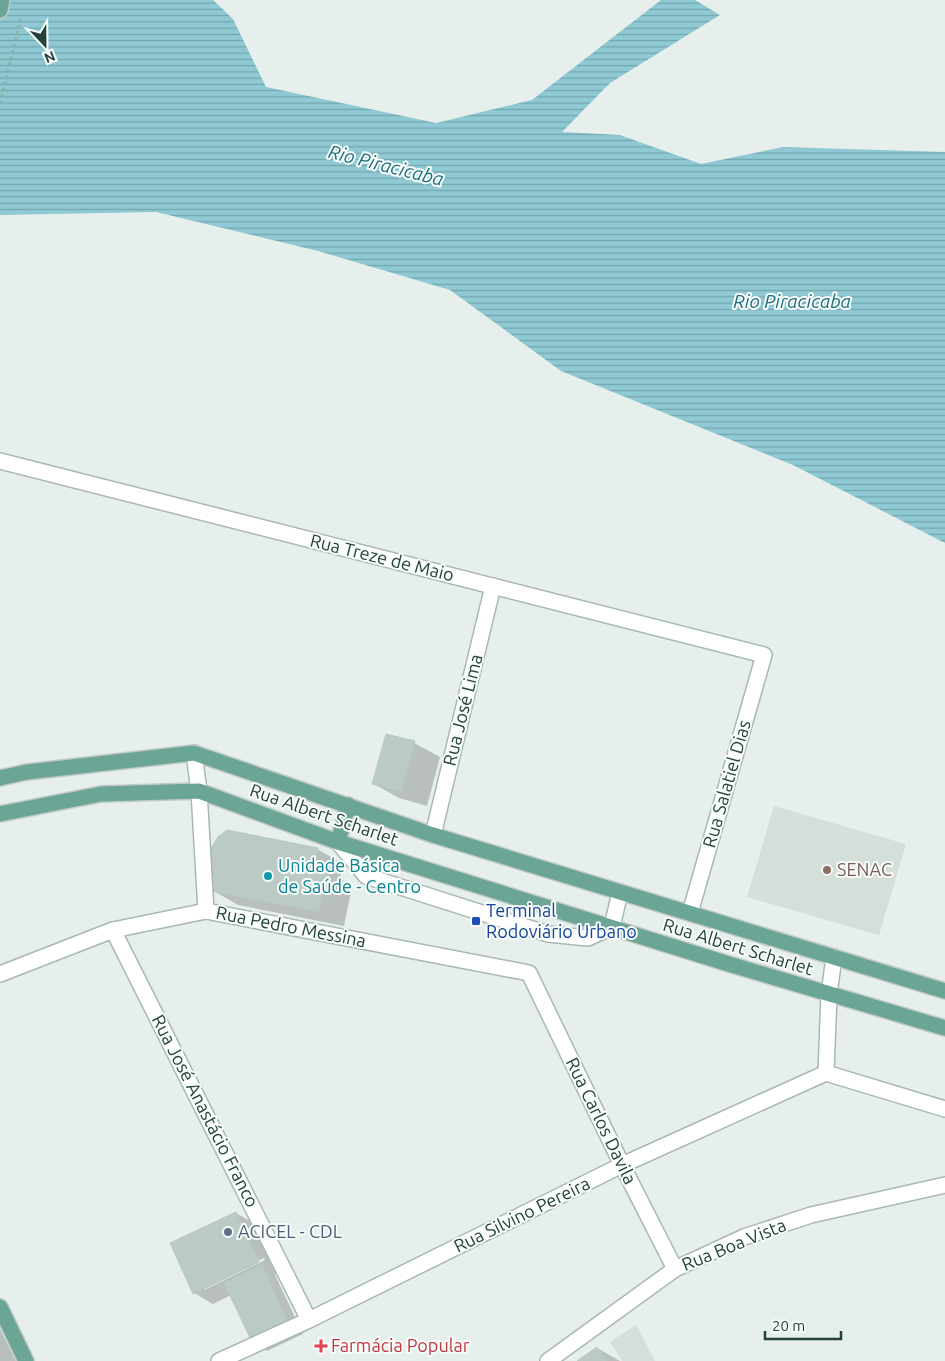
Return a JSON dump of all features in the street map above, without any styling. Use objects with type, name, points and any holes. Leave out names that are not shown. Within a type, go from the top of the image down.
[{"type":"main road","points":[[0,10],[2,0]]},
{"type":"main road","name":"Rua Albert Scharlet","points":[[0,778],[27,772],[194,753],[433,834],[945,991]]},
{"type":"main road","name":"Rua Albert Scharlet","points":[[0,814],[101,794],[199,791],[338,842],[945,1028]]},
{"type":"main road","points":[[338,842],[348,805]]},
{"type":"main road","points":[[0,1307],[26,1361]]},
{"type":"street","name":"Rua Treze de Maio","points":[[0,461],[764,655]]},
{"type":"street","name":"Rua José Lima","points":[[433,834],[492,586]]},
{"type":"street","name":"Rua Salatiel Dias","points":[[690,913],[764,655]]},
{"type":"street","points":[[194,753],[199,791],[206,911]]},
{"type":"street","points":[[338,842],[366,876],[548,934],[588,938],[612,927],[620,892]]},
{"type":"street","name":"Rua Pedro Messina","points":[[0,974],[114,930],[206,911],[529,973]]},
{"type":"street","name":"Rua José Anastácio Franco","points":[[114,930],[309,1320]]},
{"type":"street","points":[[834,957],[829,994],[826,1073],[945,1109]]},
{"type":"street","name":"Rua Carlos Davila","points":[[529,973],[622,1165],[675,1269]]},
{"type":"street","name":"Rua Silvino Pereira","points":[[219,1361],[309,1320],[622,1165],[826,1073]]},
{"type":"street","name":"Rua Boa Vista","points":[[548,1361],[675,1269],[744,1237],[811,1215],[945,1185]]},
{"type":"path","points":[[0,103],[23,9]]},
{"type":"shaded area","name":"SENAC","points":[[774,806],[906,844],[879,935],[747,897]]},
{"type":"shaded area","points":[[636,1325],[655,1361],[622,1361],[610,1342]]},
{"type":"water","name":"Rio Piracicaba","points":[[0,0],[213,0],[233,19],[266,87],[436,123],[532,100],[661,0],[695,0],[720,15],[610,83],[562,132],[620,135],[701,164],[783,147],[945,152],[945,543],[793,465],[561,371],[450,290],[318,251],[156,212],[0,215]]},
{"type":"building","points":[[386,734],[415,741],[401,792],[372,784]]},
{"type":"building","name":"Unidade Básica de Saúde - Centro","points":[[227,830],[318,848],[314,868],[327,870],[319,912],[211,891],[209,882],[211,848],[218,837]]},
{"type":"building","points":[[236,1212],[259,1262],[193,1294],[170,1243]]},
{"type":"building","points":[[262,1265],[290,1327],[253,1344],[224,1283]]},
{"type":"building","points":[[597,1347],[606,1361],[577,1361]]},
{"type":"place","name":"SENAC","points":[[827,870]]},
{"type":"place","name":"Unidade Básica de Saúde - Centro","points":[[268,876]]},
{"type":"place","name":"Terminal Rodoviário Urbano","points":[[476,921]]},
{"type":"place","name":"ACICEL - CDL","points":[[228,1232]]},
{"type":"place","name":"Farmácia Popular","points":[[321,1346]]}]
